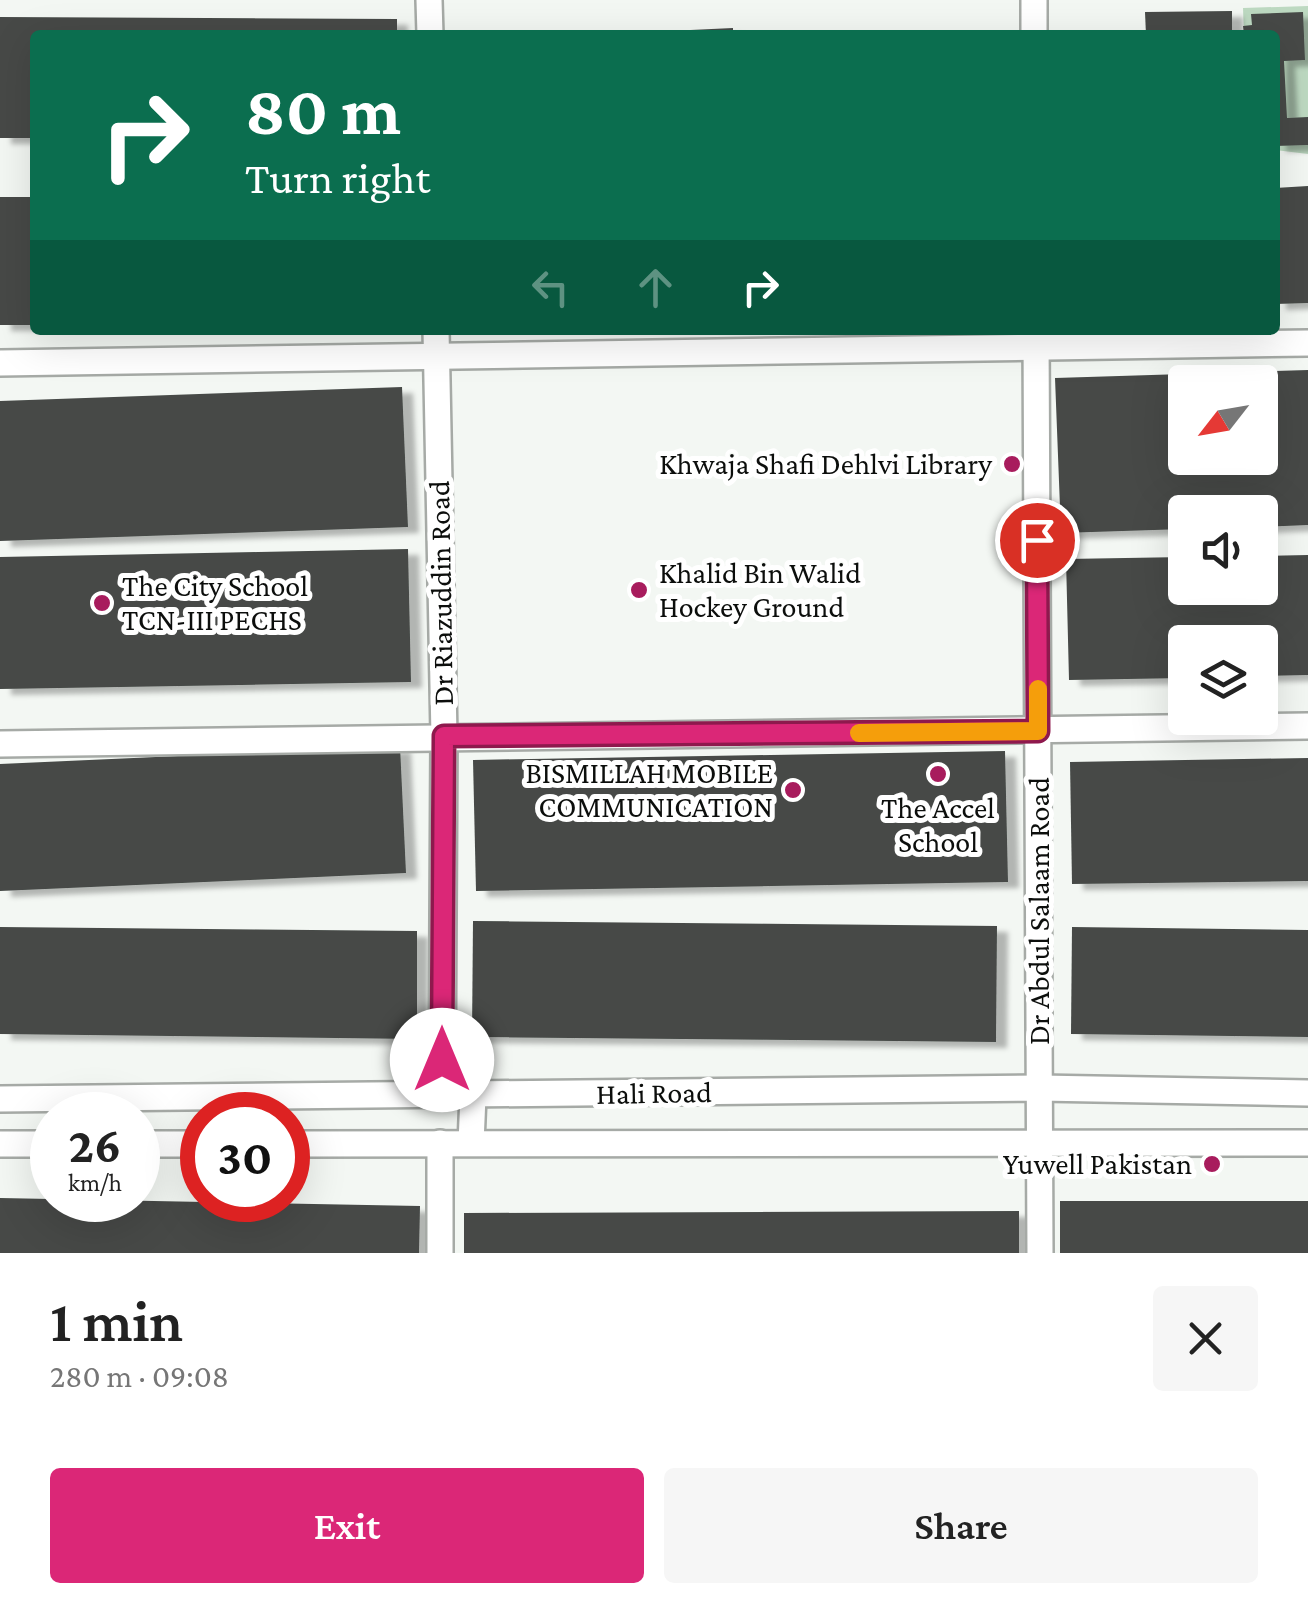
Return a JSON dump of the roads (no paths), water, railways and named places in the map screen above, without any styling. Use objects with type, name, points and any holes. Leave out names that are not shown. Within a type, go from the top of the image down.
[{"type":"street","points":[[430,0],[430,30]]},
{"type":"street","points":[[1034,0],[1034,30]]},
{"type":"street","points":[[0,363],[436,342],[1036,339],[1308,344]]},
{"type":"street","name":"Dr Abdul Salaam Road","points":[[1036,339],[1040,1253]]},
{"type":"street","name":"Dr Riazuddin Road","points":[[433,1143],[444,736],[436,342]]},
{"type":"street","points":[[0,744],[1308,726]]},
{"type":"street","name":"Hali Road","points":[[0,1099],[1040,1088],[1308,1093]]},
{"type":"street","points":[[471,1143],[473,1096]]},
{"type":"street","points":[[433,1143],[440,1253]]},
{"type":"street","name":"Hali Road","points":[[310,1144],[1308,1143]]},
{"type":"street","points":[[0,1144],[30,1144]]},
{"type":"place","name":"Khwaja Shafi Dehlvi Library","points":[[1012,464]]},
{"type":"place","name":"Khalid Bin Walid Hockey Ground","points":[[639,590]]},
{"type":"place","name":"The City School TCN-III PECHS","points":[[102,603]]},
{"type":"place","name":"The Accel School","points":[[938,774]]},
{"type":"place","name":"BISMILLAH MOBILE COMMUNICATION","points":[[793,790]]},
{"type":"place","name":"Yuwell Pakistan","points":[[1212,1164]]}]
